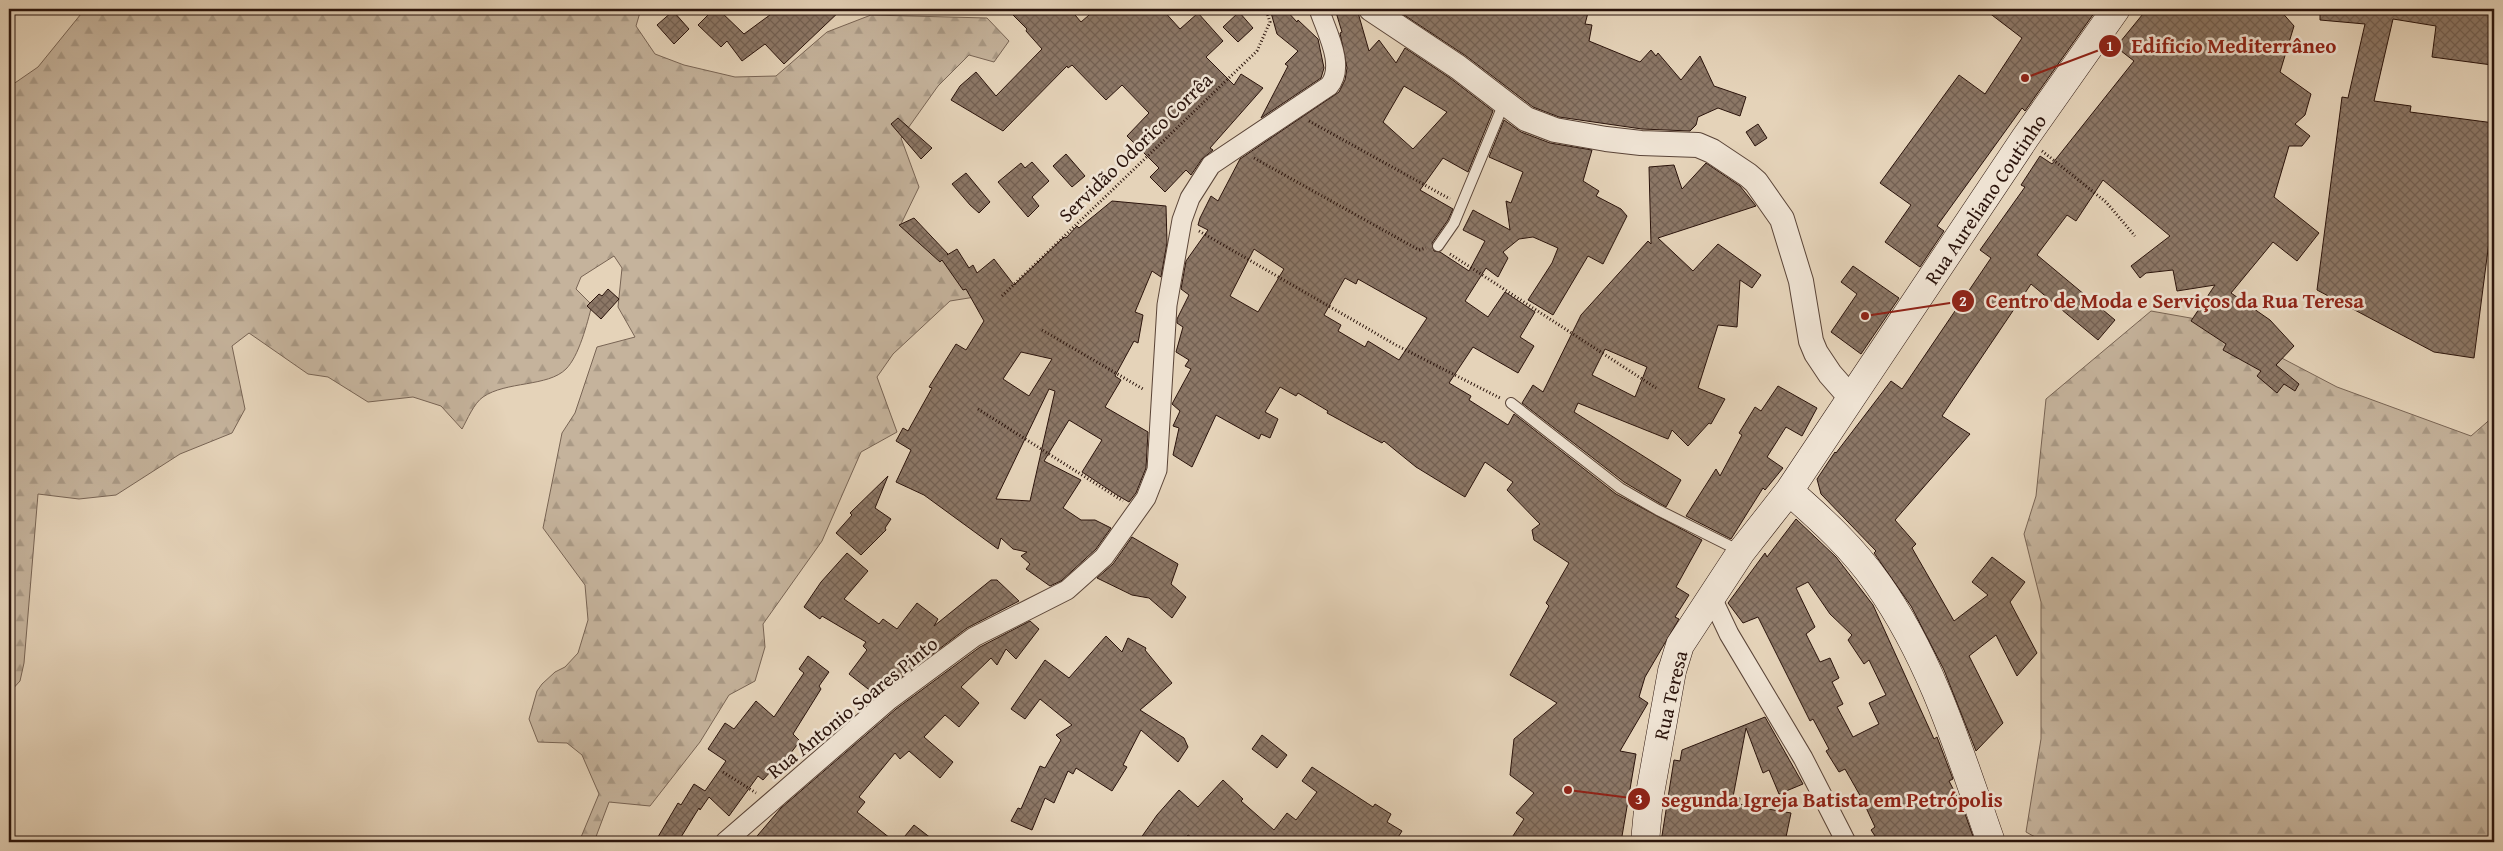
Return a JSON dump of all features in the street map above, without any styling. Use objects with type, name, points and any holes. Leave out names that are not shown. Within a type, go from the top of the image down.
[{"type":"main road","name":"Rua Aureliano Coutinho","points":[[1789,491],[2025,138],[2116,9]]},
{"type":"main road","name":"Rua Teresa","points":[[1645,842],[1649,799],[1672,671],[1680,645],[1710,596],[1741,552],[1789,491]]},
{"type":"main road","points":[[1789,491],[1833,530],[1861,562],[1879,586],[1922,659],[1947,716],[1990,842]]},
{"type":"street","name":"Rua Antonio Soares Pinto","points":[[725,842],[889,700],[974,637],[1067,590],[1086,576],[1104,557],[1137,508],[1146,498],[1157,470],[1167,305],[1182,220],[1190,198],[1211,165],[1329,86],[1337,71],[1336,61],[1319,9]]},
{"type":"street","points":[[1371,9],[1526,119],[1555,130],[1641,144],[1698,145],[1712,151],[1756,182],[1782,219],[1793,249],[1801,281],[1811,341],[1816,353],[1830,374],[1851,398]]},
{"type":"street","points":[[1710,596],[1729,634],[1803,758],[1846,842]]},
{"type":"lane","points":[[1438,246],[1454,223],[1462,206],[1504,102]]},
{"type":"lane","points":[[1511,403],[1620,488],[1658,510],[1741,552]]},
{"type":"path","name":"Servidão Odorico Corrêa","points":[[1002,296],[1258,51],[1270,22],[1266,9]]},
{"type":"path","points":[[1290,111],[1354,144],[1462,206]]},
{"type":"path","points":[[2025,138],[2106,202],[2135,236]]},
{"type":"path","points":[[1236,148],[1420,250],[1438,246],[1656,388]]},
{"type":"path","points":[[1197,230],[1396,345],[1511,403]]},
{"type":"path","points":[[1042,330],[1143,389]]},
{"type":"path","points":[[978,409],[1137,508]]},
{"type":"path","points":[[723,772],[772,801]]},
{"type":"green space","points":[[85,9],[641,9],[636,26],[655,54],[684,65],[735,77],[776,76],[827,32],[871,15],[987,18],[1009,41],[994,62],[969,55],[938,86],[901,138],[919,187],[901,224],[952,268],[975,297],[950,301],[893,354],[877,377],[897,432],[861,452],[822,541],[763,624],[765,647],[755,681],[729,695],[700,742],[650,806],[609,802],[594,842],[579,842],[599,794],[582,755],[567,743],[538,742],[529,719],[537,691],[542,684],[555,672],[565,667],[578,653],[588,620],[585,585],[543,528],[562,433],[575,413],[597,347],[635,337],[618,307],[622,268],[614,256],[581,277],[576,289],[592,305],[579,348],[566,369],[549,379],[503,388],[483,397],[474,407],[462,429],[441,406],[413,397],[368,402],[328,377],[308,374],[249,333],[232,346],[245,409],[232,433],[180,454],[116,495],[79,499],[38,494],[24,663],[20,681],[9,693],[9,87],[38,67]]},
{"type":"green space","points":[[2151,311],[2213,322],[2337,387],[2471,436],[2494,416],[2494,842],[2236,842],[2233,840],[2225,842],[2044,842],[2026,832],[2041,739],[2041,602],[2024,534],[2036,496],[2046,399]]},
{"type":"building","points":[[714,9],[718,9],[744,34],[778,9],[842,9],[784,64],[765,44],[742,61],[727,41],[721,47],[698,25]]},
{"type":"building","points":[[1007,9],[1070,9],[1081,22],[1096,9],[1162,9],[1180,29],[1198,13],[1223,41],[1206,57],[1234,85],[1241,74],[1263,88],[1210,148],[1213,150],[1202,159],[1191,175],[1186,170],[1165,192],[1150,177],[1159,168],[1127,136],[1149,113],[1122,85],[1106,100],[1072,65],[1068,68],[1067,66],[1003,131],[951,100],[960,86],[976,72],[996,96],[1042,49],[1026,31],[1027,29]]},
{"type":"building","points":[[1270,9],[1285,9],[1297,22],[1298,20],[1318,39],[1324,68],[1321,78],[1261,118],[1288,66],[1285,64],[1298,51],[1277,34]]},
{"type":"building","points":[[1335,9],[1357,9],[1369,51],[1379,40],[1396,63],[1405,48],[1450,78],[1493,111],[1468,172],[1443,158],[1420,190],[1453,209],[1448,220],[1432,243],[1434,251],[1440,252],[1469,271],[1485,241],[1463,230],[1473,210],[1510,230],[1506,201],[1511,203],[1523,172],[1489,157],[1504,120],[1521,132],[1550,143],[1592,150],[1583,181],[1599,191],[1596,196],[1621,209],[1627,216],[1603,264],[1588,256],[1553,315],[1528,300],[1552,263],[1558,248],[1533,237],[1519,239],[1503,252],[1508,258],[1498,277],[1486,268],[1465,301],[1488,317],[1505,292],[1535,312],[1520,337],[1534,346],[1518,373],[1473,347],[1449,383],[1471,396],[1469,400],[1508,425],[1514,414],[1616,494],[1702,540],[1676,587],[1689,595],[1675,617],[1679,619],[1645,677],[1639,697],[1648,703],[1620,751],[1636,754],[1621,842],[1509,842],[1524,819],[1516,813],[1534,793],[1510,775],[1514,739],[1557,703],[1510,675],[1549,606],[1546,603],[1569,563],[1534,540],[1532,530],[1540,524],[1507,490],[1513,482],[1485,462],[1465,497],[1416,467],[1384,441],[1382,443],[1327,413],[1328,411],[1298,393],[1296,396],[1280,387],[1265,412],[1278,419],[1270,438],[1261,434],[1259,439],[1216,415],[1192,467],[1173,455],[1179,428],[1173,426],[1180,411],[1172,404],[1191,369],[1185,366],[1189,360],[1176,352],[1183,327],[1177,323],[1177,319],[1189,295],[1181,289],[1186,261],[1208,230],[1198,225],[1200,218],[1211,196],[1218,201],[1240,159],[1339,92],[1345,80],[1347,68],[1340,33],[1342,32]],"holes":[[[1404,86],[1447,112],[1413,149],[1383,122]],[[1254,249],[1284,269],[1258,312],[1230,296]],[[1345,278],[1356,284],[1358,279],[1427,318],[1399,360],[1368,341],[1365,347],[1338,331],[1341,325],[1324,315]]]},
{"type":"building","points":[[1395,9],[1589,9],[1585,24],[1592,25],[1589,41],[1640,62],[1651,50],[1656,56],[1658,53],[1681,80],[1700,56],[1714,86],[1746,97],[1740,116],[1718,108],[1698,117],[1696,125],[1690,131],[1642,129],[1559,117],[1533,107],[1466,56]]},
{"type":"building","points":[[1984,9],[2097,9],[2025,111],[2022,108],[1937,226],[1944,231],[1920,267],[1885,242],[1911,205],[1880,183],[1959,75],[1985,94],[2022,38]]},
{"type":"building","points":[[2147,9],[2279,9],[2294,26],[2280,72],[2311,94],[2305,115],[2295,124],[2310,136],[2302,146],[2289,146],[2274,197],[2319,233],[2297,261],[2273,242],[2231,293],[2270,320],[2294,346],[2276,365],[2299,384],[2295,391],[2284,384],[2277,393],[2257,376],[2261,371],[2223,350],[2226,344],[2191,321],[2215,285],[2177,291],[2173,270],[2146,273],[2140,278],[2131,266],[2170,236],[2103,180],[2076,221],[2067,215],[2037,255],[2115,320],[2098,340],[2031,284],[1942,416],[1970,434],[1895,520],[1916,544],[1912,548],[1954,621],[1988,595],[1972,582],[1992,557],[2025,582],[2010,602],[2037,653],[2017,676],[1996,635],[1969,656],[2003,723],[1976,751],[1944,670],[1911,606],[1874,553],[1876,551],[1821,494],[1817,479],[1835,452],[1891,381],[1902,389],[1991,258],[1980,250],[2025,187],[2021,185],[2040,156],[2052,164],[2134,61],[2116,47]]},
{"type":"building","points":[[2320,9],[2494,9],[2492,65],[2432,57],[2436,26],[2393,19],[2374,101],[2411,106],[2410,112],[2494,123],[2494,203],[2474,358],[2434,352],[2317,290],[2342,97],[2348,98],[2365,24],[2320,20]]},
{"type":"building","points":[[673,11],[689,29],[674,44],[657,25]]},
{"type":"building","points":[[1239,12],[1253,28],[1238,42],[1223,27]]},
{"type":"building","points":[[898,118],[932,148],[921,159],[891,124]]},
{"type":"building","points":[[1758,124],[1767,138],[1755,146],[1746,132]]},
{"type":"building","points":[[1066,154],[1085,176],[1072,187],[1053,166]]},
{"type":"building","points":[[1032,162],[1049,181],[1032,197],[1039,206],[1028,217],[998,182],[1021,163],[1025,168]]},
{"type":"building","points":[[1706,163],[1740,186],[1756,206],[1658,238],[1693,271],[1718,244],[1761,275],[1752,288],[1740,280],[1737,327],[1718,325],[1698,388],[1725,399],[1711,424],[1709,423],[1688,446],[1672,430],[1668,439],[1578,403],[1574,412],[1681,480],[1666,507],[1624,482],[1522,403],[1533,385],[1543,392],[1581,315],[1648,241],[1651,244],[1649,167],[1674,165],[1682,189]],"holes":[[[1605,349],[1647,367],[1635,397],[1592,375]]]},
{"type":"building","points":[[966,173],[990,202],[979,213],[952,184]]},
{"type":"building","points":[[1112,201],[1166,206],[1167,243],[1161,277],[1152,271],[1135,312],[1143,315],[1138,343],[1134,341],[1115,376],[1121,380],[1105,407],[1148,432],[1146,468],[1136,493],[1129,502],[1117,495],[1082,472],[1102,440],[1069,420],[1044,461],[1081,480],[1063,508],[1081,520],[1095,520],[1111,528],[1096,549],[1061,581],[1050,586],[1026,569],[1030,564],[1021,556],[1027,552],[1013,549],[1001,538],[998,549],[924,495],[896,482],[911,450],[896,441],[903,428],[908,431],[932,388],[929,387],[956,344],[966,350],[984,321],[966,289],[963,290],[942,260],[940,262],[899,225],[914,218],[947,255],[957,249],[969,268],[973,265],[977,273],[994,259],[1014,285],[1064,237],[1066,238],[1077,226],[1079,228]],"holes":[[[1021,352],[1052,359],[1029,396],[1003,379]],[[1049,389],[1055,391],[1030,501],[996,499]]]},
{"type":"building","points":[[1853,266],[1899,298],[1861,354],[1831,332],[1857,294],[1841,282]]},
{"type":"building","points":[[608,289],[619,299],[601,319],[587,306],[599,294],[602,296]]},
{"type":"building","points":[[1778,386],[1817,408],[1802,436],[1786,427],[1767,457],[1783,468],[1765,490],[1763,488],[1731,539],[1686,516],[1716,469],[1720,476],[1742,435],[1739,433],[1755,407],[1761,411]]},
{"type":"building","points":[[888,476],[875,508],[891,519],[885,528],[886,530],[861,555],[836,533],[852,515],[850,513]]},
{"type":"building","points":[[1796,519],[1836,557],[1873,605],[1934,739],[1937,737],[1953,779],[1949,781],[1963,808],[1975,842],[1879,842],[1871,830],[1875,827],[1862,799],[1845,769],[1839,772],[1826,751],[1829,749],[1813,719],[1810,721],[1758,617],[1743,623],[1728,603],[1765,553],[1767,557]],"holes":[[[1808,582],[1830,614],[1852,635],[1848,640],[1864,664],[1869,660],[1886,695],[1869,703],[1879,724],[1853,737],[1837,707],[1843,704],[1832,682],[1839,678],[1830,658],[1820,662],[1806,634],[1815,627],[1796,588]]]},
{"type":"building","points":[[1132,537],[1178,564],[1171,584],[1186,597],[1172,618],[1149,598],[1132,595],[1097,578],[1113,564]]},
{"type":"building","points":[[847,553],[868,571],[844,599],[879,624],[883,619],[897,629],[917,603],[938,619],[934,626],[991,580],[997,580],[1019,601],[967,628],[877,696],[849,674],[867,650],[863,646],[866,642],[822,616],[820,619],[804,607],[821,582]]},
{"type":"building","points":[[1030,621],[1039,629],[1016,659],[1006,649],[997,665],[991,658],[961,687],[979,703],[959,727],[945,715],[924,737],[953,762],[940,778],[909,751],[900,759],[895,753],[859,797],[865,802],[857,812],[895,842],[752,842],[781,808],[896,709],[980,647]]},
{"type":"building","points":[[1106,636],[1122,652],[1128,638],[1146,648],[1145,650],[1172,683],[1140,710],[1184,738],[1188,747],[1178,762],[1141,730],[1123,765],[1127,767],[1112,791],[1076,768],[1073,774],[1068,771],[1054,803],[1045,798],[1032,830],[1011,821],[1018,808],[1021,809],[1040,766],[1045,768],[1061,740],[1056,735],[1072,725],[1040,699],[1025,719],[1011,709],[1045,660],[1069,678]]},
{"type":"building","points":[[808,656],[829,672],[819,686],[821,689],[793,734],[800,741],[783,763],[780,761],[763,780],[758,776],[729,816],[709,797],[700,810],[699,808],[678,842],[655,842],[678,803],[681,805],[694,784],[705,791],[726,761],[708,749],[725,723],[734,729],[756,701],[774,717],[804,673],[799,669]]},
{"type":"building","points":[[1765,717],[1803,784],[1779,794],[1769,770],[1763,773],[1746,728],[1733,797],[1740,798],[1739,804],[1791,813],[1785,842],[1661,842],[1674,760],[1680,761],[1682,750]]},
{"type":"building","points":[[1262,735],[1287,755],[1277,768],[1252,749]]},
{"type":"building","points":[[1312,767],[1373,807],[1375,804],[1391,814],[1387,822],[1402,831],[1395,842],[1199,842],[1188,835],[1183,842],[1138,842],[1157,815],[1179,790],[1198,807],[1223,780],[1243,799],[1241,801],[1274,830],[1287,813],[1296,820],[1317,792],[1302,781]]},
{"type":"building","points":[[914,825],[936,842],[900,842]]},
{"type":"place","name":"Edificio Mediterrâneo","points":[[2025,78]]},
{"type":"place","name":"Centro de Moda e Serviços da Rua Teresa","points":[[1865,316]]},
{"type":"place","name":"segunda Igreja Batista em Petrópolis","points":[[1568,790]]}]
